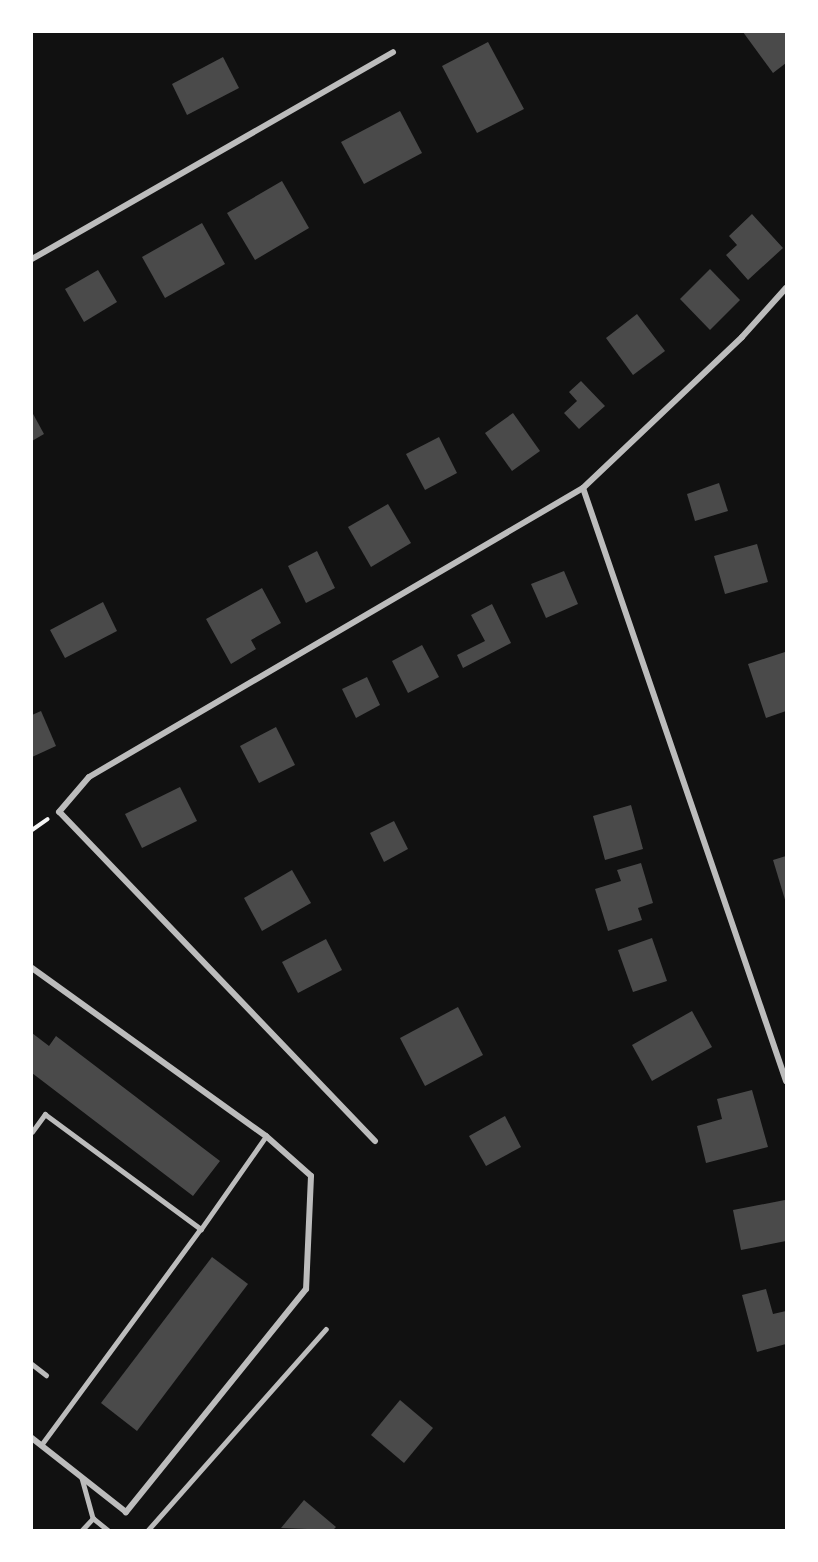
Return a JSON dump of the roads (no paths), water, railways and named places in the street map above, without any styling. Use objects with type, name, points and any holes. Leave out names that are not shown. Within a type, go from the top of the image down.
[{"type":"street","points":[[32,259],[393,52]]},
{"type":"street","points":[[375,1141],[59,812],[88,777],[583,488],[742,337],[786,288]]},
{"type":"street","points":[[583,488],[786,1081]]},
{"type":"street","points":[[32,968],[266,1136],[311,1176],[306,1289],[126,1512],[32,1438]]},
{"type":"lane","points":[[32,1132],[45,1114],[201,1228]]},
{"type":"lane","points":[[42,1445],[266,1136]]},
{"type":"lane","points":[[148,1530],[326,1329]]},
{"type":"lane","points":[[32,1364],[46,1375]]},
{"type":"lane","points":[[82,1478],[93,1518],[108,1530]]},
{"type":"lane","points":[[82,1530],[93,1518]]}]
